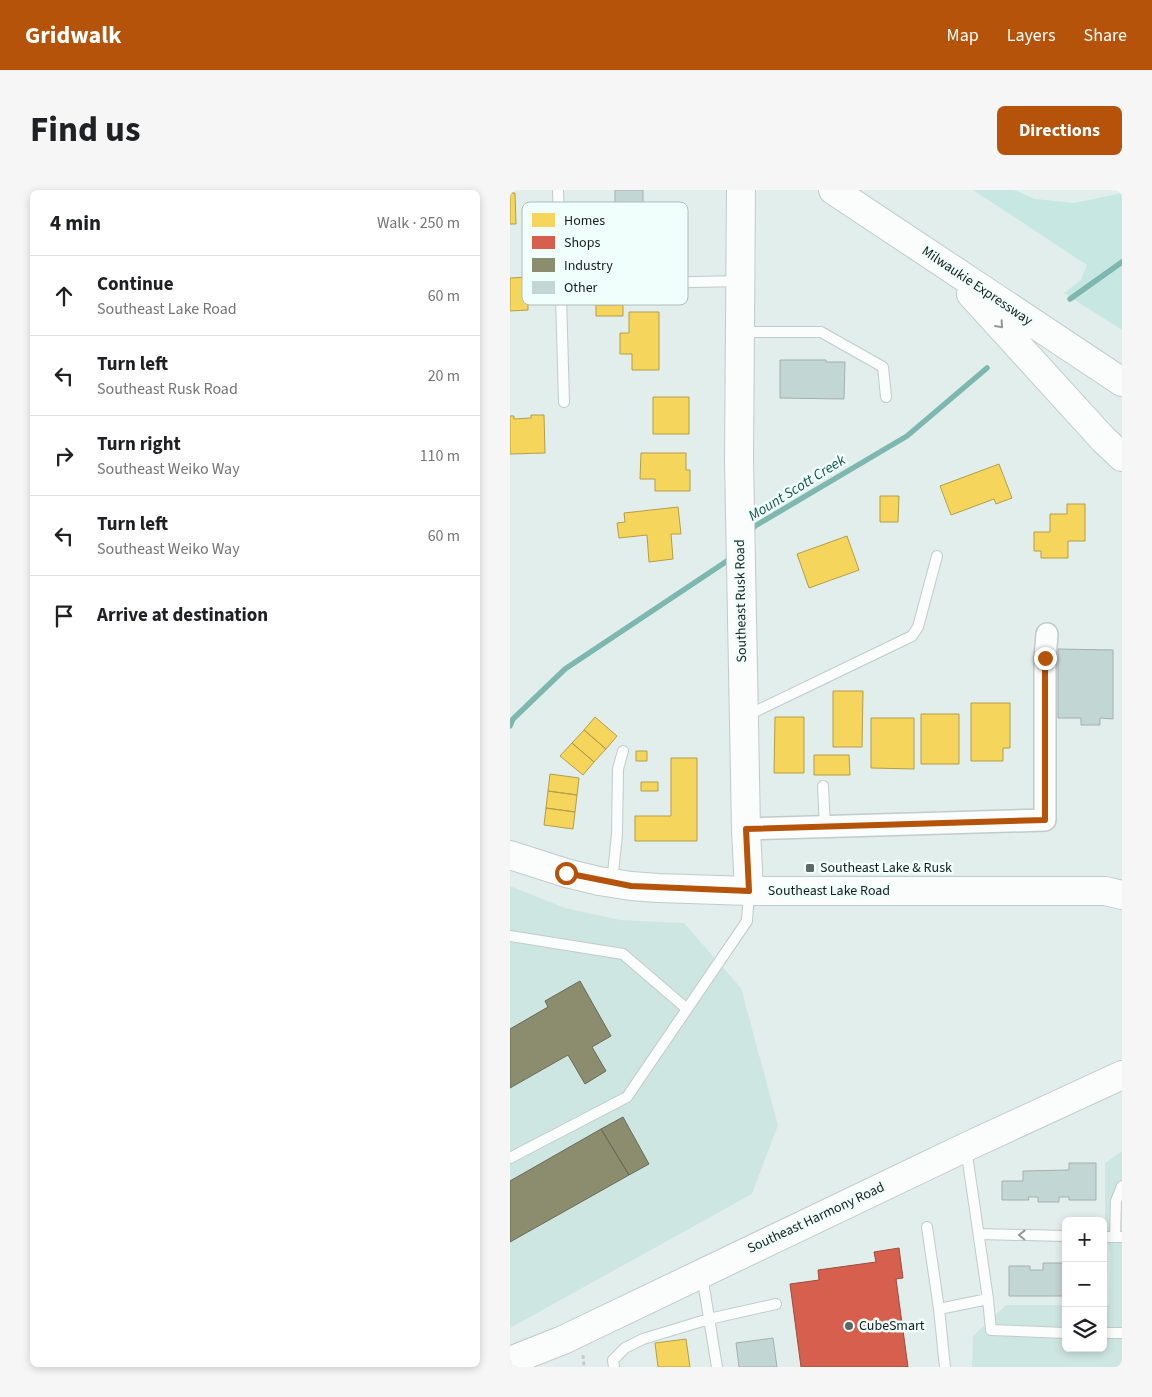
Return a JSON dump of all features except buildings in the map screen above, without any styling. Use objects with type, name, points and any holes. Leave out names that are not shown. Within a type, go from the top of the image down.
[{"type":"main road","name":"Southeast Rusk Road","points":[[741,190],[740,521],[743,718],[749,891]]},
{"type":"main road","name":"Milwaukie Expressway","points":[[833,190],[1122,382]]},
{"type":"main road","points":[[944,263],[1103,439],[1122,457]]},
{"type":"main road","name":"Southeast Lake Road","points":[[510,855],[566,873],[612,883],[658,888],[749,891],[1105,891],[1122,895]]},
{"type":"main road","name":"Southeast Harmony Road","points":[[510,1361],[563,1340],[966,1147],[1122,1075]]},
{"type":"street","points":[[746,829],[1045,820],[1045,667],[1047,634]]},
{"type":"lane","points":[[688,282],[741,281]]},
{"type":"lane","points":[[561,305],[564,402]]},
{"type":"lane","points":[[740,332],[821,332],[883,367],[886,397]]},
{"type":"lane","points":[[743,718],[912,636],[918,627],[937,556]]},
{"type":"lane","points":[[612,883],[617,835],[618,769],[623,750]]},
{"type":"lane","points":[[823,786],[825,827]]},
{"type":"lane","points":[[510,1158],[627,1097],[747,921],[749,891]]},
{"type":"lane","points":[[510,936],[623,954],[687,1009]]},
{"type":"lane","points":[[966,1147],[991,1330],[1062,1333]]},
{"type":"lane","points":[[1118,1237],[1116,1201],[1122,1186]]},
{"type":"lane","points":[[928,1226],[939,1309],[944,1367]]},
{"type":"lane","points":[[979,1234],[1062,1236]]},
{"type":"lane","points":[[702,1274],[717,1367]]},
{"type":"lane","points":[[939,1309],[988,1299]]},
{"type":"lane","points":[[614,1367],[613,1360],[625,1348],[642,1339],[709,1319],[776,1304]]},
{"type":"lane","points":[[1107,1333],[1122,1333]]},
{"type":"path","points":[[582,1350],[584,1367]]},
{"type":"shaded area","points":[[973,190],[1014,190],[1035,199],[1074,203],[1122,193],[1122,330],[1064,293],[1081,280],[1087,265]]},
{"type":"shaded area","points":[[510,886],[565,908],[620,920],[684,923],[741,988],[778,1125],[752,1194],[510,1328]]},
{"type":"shaded area","points":[[1122,1151],[1122,1367],[972,1367],[973,1336],[1006,1305],[1062,1305],[1062,1352],[1107,1352],[1110,1254],[1107,1217],[1105,1217],[1105,1163]]},
{"type":"waterway","name":"Mount Scott Creek","points":[[1070,299],[1122,262]]},
{"type":"waterway","name":"Mount Scott Creek","points":[[750,532],[755,526],[907,436],[987,368]]},
{"type":"waterway","name":"Mount Scott Creek","points":[[510,726],[513,719],[565,669],[727,561],[732,555]]},
{"type":"place","name":"Southeast Lake & Rusk","points":[[810,868]]},
{"type":"place","name":"CubeSmart","points":[[849,1326]]},
{"type":"route","points":[[566,873],[631,886],[749,891],[746,829],[1045,820],[1045,658]]}]
